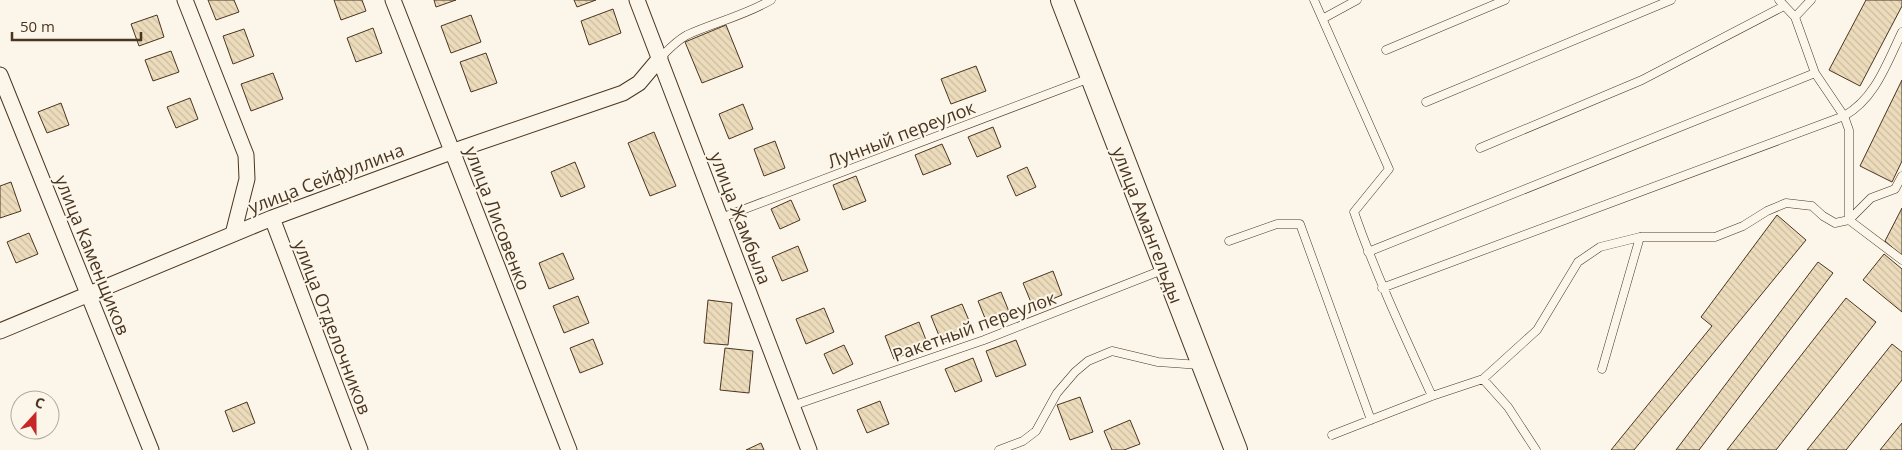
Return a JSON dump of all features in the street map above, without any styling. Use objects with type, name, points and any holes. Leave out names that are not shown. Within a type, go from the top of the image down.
[{"type":"street","points":[[185,0],[246,155],[247,179],[233,234]]},
{"type":"street","name":"улица Лисовенко","points":[[393,0],[569,450]]},
{"type":"street","name":"улица Жамбыла","points":[[637,0],[809,450]]},
{"type":"street","name":"улица Амангельды","points":[[1062,0],[1164,269],[1236,450]]},
{"type":"street","name":"улица Сейфуллина","points":[[0,332],[272,218],[451,152],[623,93],[639,83],[660,58]]},
{"type":"street","name":"улица Каменщиков","points":[[0,75],[152,450]]},
{"type":"street","name":"улица Отделочников","points":[[272,218],[360,450]]},
{"type":"lane","points":[[660,58],[675,43],[687,36],[734,19],[771,0]]},
{"type":"lane","points":[[1314,0],[1324,18],[1389,168],[1354,212],[1368,252],[1373,258],[1382,288],[1432,396]]},
{"type":"lane","points":[[1324,18],[1357,0]]},
{"type":"lane","points":[[1386,50],[1505,0]]},
{"type":"lane","points":[[1426,102],[1671,0]]},
{"type":"lane","points":[[1795,17],[1811,0]]},
{"type":"lane","points":[[1480,148],[1642,80],[1782,3],[1795,17],[1815,73],[1844,116],[1849,130],[1849,220]]},
{"type":"lane","points":[[1382,288],[1844,116],[1858,109],[1874,88],[1902,32]]},
{"type":"lane","points":[[1368,252],[1815,73]]},
{"type":"lane","name":"Лунный переулок","points":[[720,218],[1092,78]]},
{"type":"lane","points":[[1332,435],[1432,396],[1483,379],[1537,330],[1578,262],[1600,247],[1640,237],[1715,237],[1786,203],[1812,206],[1823,216],[1835,223],[1849,220],[1870,198],[1895,190],[1902,176]]},
{"type":"lane","points":[[1849,220],[1902,260]]},
{"type":"lane","points":[[1229,240],[1277,224],[1300,224],[1371,420]]},
{"type":"lane","points":[[1602,369],[1640,237]]},
{"type":"lane","name":"Ракетный переулок","points":[[792,406],[984,340],[1164,269]]},
{"type":"lane","points":[[999,450],[1023,441],[1036,431],[1057,393],[1075,372],[1088,361],[1112,351],[1158,362],[1202,366]]},
{"type":"lane","points":[[1483,379],[1508,407],[1536,450]]},
{"type":"building","points":[[208,0],[234,0],[239,12],[216,20]]},
{"type":"building","points":[[334,0],[362,0],[366,11],[341,20]]},
{"type":"building","points":[[434,0],[456,0],[436,7]]},
{"type":"building","points":[[574,0],[596,0],[577,7]]},
{"type":"building","points":[[1866,0],[1902,0],[1902,6],[1860,86],[1829,70]]},
{"type":"building","points":[[613,9],[621,33],[589,45],[581,21]]},
{"type":"building","points":[[157,15],[164,37],[139,46],[131,24]]},
{"type":"building","points":[[471,15],[481,42],[451,53],[441,26]]},
{"type":"building","points":[[726,25],[743,67],[702,83],[685,42]]},
{"type":"building","points":[[373,28],[382,53],[356,62],[347,38]]},
{"type":"building","points":[[244,29],[254,56],[233,64],[223,36]]},
{"type":"building","points":[[171,51],[179,72],[153,81],[145,60]]},
{"type":"building","points":[[486,53],[497,83],[471,92],[460,62]]},
{"type":"building","points":[[976,66],[986,91],[951,104],[941,79]]},
{"type":"building","points":[[273,73],[283,99],[251,111],[241,84]]},
{"type":"building","points":[[1902,80],[1902,161],[1892,182],[1860,166]]},
{"type":"building","points":[[190,98],[198,119],[176,128],[167,107]]},
{"type":"building","points":[[61,103],[69,125],[47,133],[38,112]]},
{"type":"building","points":[[743,104],[753,129],[729,139],[719,114]]},
{"type":"building","points":[[993,127],[1001,147],[977,157],[968,137]]},
{"type":"building","points":[[654,132],[676,186],[650,196],[628,143]]},
{"type":"building","points":[[775,141],[785,168],[764,176],[754,149]]},
{"type":"building","points":[[942,144],[951,164],[923,175],[915,155]]},
{"type":"building","points":[[575,162],[585,187],[561,197],[551,172]]},
{"type":"building","points":[[1027,167],[1036,187],[1016,196],[1007,176]]},
{"type":"building","points":[[856,176],[866,201],[843,210],[833,185]]},
{"type":"building","points":[[11,182],[21,211],[0,218],[0,186]]},
{"type":"building","points":[[791,200],[800,220],[780,229],[771,209]]},
{"type":"building","points":[[1902,208],[1902,256],[1885,241]]},
{"type":"building","points":[[1777,215],[1806,240],[1634,450],[1611,450],[1712,326],[1701,317]]},
{"type":"building","points":[[29,233],[38,254],[16,263],[7,242]]},
{"type":"building","points":[[798,246],[808,271],[782,281],[772,257]]},
{"type":"building","points":[[563,253],[574,279],[549,289],[539,263]]},
{"type":"building","points":[[1884,254],[1902,269],[1902,312],[1863,280]]},
{"type":"building","points":[[1818,262],[1833,273],[1699,450],[1676,450]]},
{"type":"building","points":[[1053,271],[1062,295],[1033,307],[1023,283]]},
{"type":"building","points":[[1001,292],[1010,314],[987,323],[978,301]]},
{"type":"building","points":[[578,296],[589,323],[564,333],[553,306]]},
{"type":"building","points":[[1846,298],[1876,322],[1776,450],[1727,450]]},
{"type":"building","points":[[708,300],[732,303],[728,345],[704,343]]},
{"type":"building","points":[[962,304],[973,330],[942,343],[931,316]]},
{"type":"building","points":[[824,308],[834,332],[806,344],[796,319]]},
{"type":"building","points":[[919,322],[928,345],[894,359],[885,336]]},
{"type":"building","points":[[593,339],[603,364],[580,373],[570,348]]},
{"type":"building","points":[[1016,340],[1026,365],[996,377],[986,351]]},
{"type":"building","points":[[1892,344],[1902,352],[1902,380],[1846,450],[1807,450]]},
{"type":"building","points":[[844,345],[853,364],[833,374],[824,354]]},
{"type":"building","points":[[725,348],[753,351],[749,393],[720,390]]},
{"type":"building","points":[[973,358],[982,381],[955,392],[945,369]]},
{"type":"building","points":[[1080,397],[1093,432],[1070,440],[1057,405]]},
{"type":"building","points":[[880,401],[889,424],[867,433],[857,410]]},
{"type":"building","points":[[247,402],[255,423],[233,432],[225,411]]},
{"type":"building","points":[[1130,420],[1140,444],[1124,450],[1112,450],[1104,431]]},
{"type":"building","points":[[1902,423],[1902,450],[1880,450]]},
{"type":"building","points":[[761,443],[764,450],[746,450]]}]
